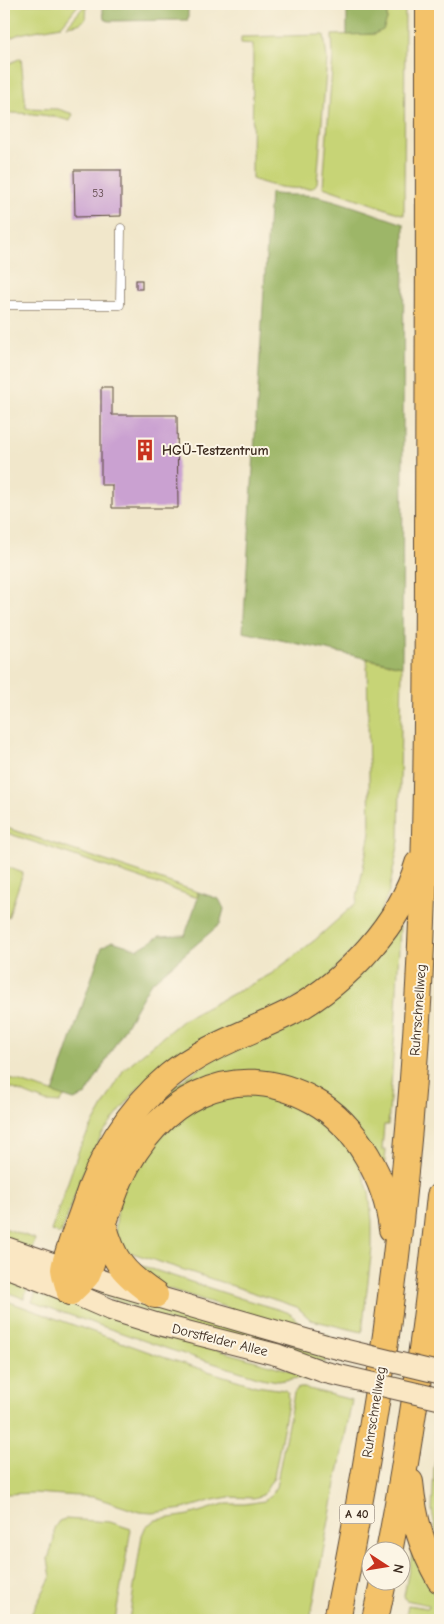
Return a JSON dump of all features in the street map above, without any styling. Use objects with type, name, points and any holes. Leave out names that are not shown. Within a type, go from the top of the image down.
[{"type":"highway","name":"Ruhrschnellweg","points":[[337,1620],[376,1407],[394,1269],[406,1162],[421,964],[426,817],[428,577],[429,4]]},
{"type":"highway","points":[[73,1278],[90,1189],[109,1149],[146,1097],[170,1075],[193,1058],[292,1011],[314,998],[347,972],[372,944],[406,894],[421,855],[426,817]]},
{"type":"highway","points":[[73,1278],[103,1223],[121,1177],[146,1135],[166,1115],[191,1097],[226,1085],[246,1083],[284,1087],[326,1107],[342,1121],[357,1140],[377,1177],[389,1210],[392,1226],[394,1269]]},
{"type":"highway","name":"A 40","points":[[391,1542],[410,1433],[426,1319],[440,1196]]},
{"type":"highway","points":[[103,1223],[110,1248],[122,1268],[138,1284],[155,1295]]},
{"type":"highway","points":[[410,1433],[409,1473],[417,1528],[427,1555],[440,1580]]},
{"type":"highway","points":[[376,1620],[381,1592]]},
{"type":"main road","name":"Dorstfelder Allee","points":[[4,1247],[73,1278],[109,1309],[157,1324],[278,1355],[324,1372],[440,1399]]},
{"type":"main road","name":"Dorstfelder Allee","points":[[4,1266],[155,1295],[328,1346],[440,1373]]},
{"type":"lane","points":[[4,305],[120,305],[121,228]]},
{"type":"green space","points":[[4,4],[79,4],[61,26],[19,34],[4,41]]},
{"type":"green space","points":[[86,4],[84,21],[67,26]]},
{"type":"green space","points":[[102,4],[188,4],[188,20],[109,21],[104,19]]},
{"type":"green space","points":[[347,4],[387,4],[387,20],[383,30],[374,34],[347,35]]},
{"type":"green space","points":[[387,4],[405,4],[404,215],[323,187],[333,56],[332,35],[375,34],[387,20]]},
{"type":"green space","points":[[324,35],[327,59],[317,183],[313,188],[289,188],[252,179],[253,44],[241,43],[241,37]]},
{"type":"green space","points":[[21,58],[26,108],[58,109],[73,114],[70,121],[37,114],[4,113],[4,66]]},
{"type":"green space","points":[[270,193],[321,197],[404,224],[402,666],[243,632]]},
{"type":"green space","points":[[367,659],[402,666],[399,841],[389,891],[375,925],[324,982],[139,1087],[102,1134],[82,1175],[61,1234],[51,1231],[80,1147],[124,1069],[183,1020],[271,974],[315,940],[356,903],[370,833]]},
{"type":"green space","points":[[4,827],[198,892],[198,898],[4,832]]},
{"type":"green space","points":[[4,866],[23,873],[8,918],[4,916]]},
{"type":"green space","points":[[198,892],[219,899],[224,909],[220,924],[150,984],[86,1095],[74,1100],[53,1093],[102,947],[112,941],[138,949],[160,936],[185,935],[198,898]]},
{"type":"green space","points":[[400,926],[388,1125],[384,1125],[382,1150],[386,1150],[383,1182],[290,1079],[166,1105],[160,1099],[180,1082]]},
{"type":"green space","points":[[4,1077],[65,1096],[60,1103],[46,1102],[4,1085]]},
{"type":"green space","points":[[254,1090],[322,1114],[358,1160],[369,1192],[372,1221],[372,1248],[362,1332],[311,1320],[297,1307],[120,1249],[115,1233],[119,1198],[133,1167],[186,1108]]},
{"type":"green space","points":[[4,1228],[35,1239],[32,1249],[4,1243]]},
{"type":"green space","points":[[130,1262],[287,1312],[302,1325],[329,1335],[329,1338],[278,1324],[154,1284]]},
{"type":"green space","points":[[4,1276],[28,1286],[24,1299],[4,1290]]},
{"type":"green space","points":[[91,1282],[326,1355],[325,1363],[177,1324],[88,1290]]},
{"type":"green space","points":[[37,1289],[200,1345],[323,1380],[322,1382],[298,1378],[278,1381],[261,1378],[171,1350],[32,1302]]},
{"type":"green space","points":[[4,1300],[163,1357],[256,1386],[285,1390],[289,1398],[274,1477],[263,1495],[254,1498],[229,1497],[183,1509],[152,1513],[139,1512],[94,1497],[34,1493],[4,1494]]},
{"type":"green space","points":[[298,1388],[305,1388],[352,1400],[310,1620],[129,1620],[142,1535],[146,1526],[156,1520],[189,1515],[224,1504],[245,1504],[264,1501],[270,1496],[276,1487],[294,1393]]},
{"type":"green space","points":[[440,1424],[440,1555],[432,1510],[434,1468]]},
{"type":"green space","points":[[65,1519],[110,1522],[131,1529],[115,1620],[28,1620],[51,1577],[48,1559],[54,1540],[54,1528],[59,1521]]},
{"type":"green space","points":[[416,1548],[440,1595],[440,1620],[405,1620],[408,1605],[427,1608],[428,1605],[406,1600],[404,1596],[405,1592],[412,1592],[412,1553]]},
{"type":"building","points":[[74,170],[121,170],[121,216],[75,217]]},
{"type":"building","points":[[136,280],[142,280],[142,289],[136,289]]},
{"type":"building","name":"HGÜ-Testzentrum","points":[[101,387],[112,387],[112,415],[177,415],[178,508],[112,508],[112,485],[101,485]]},
{"type":"place","name":"HGÜ-Testzentrum","points":[[145,450]]}]
